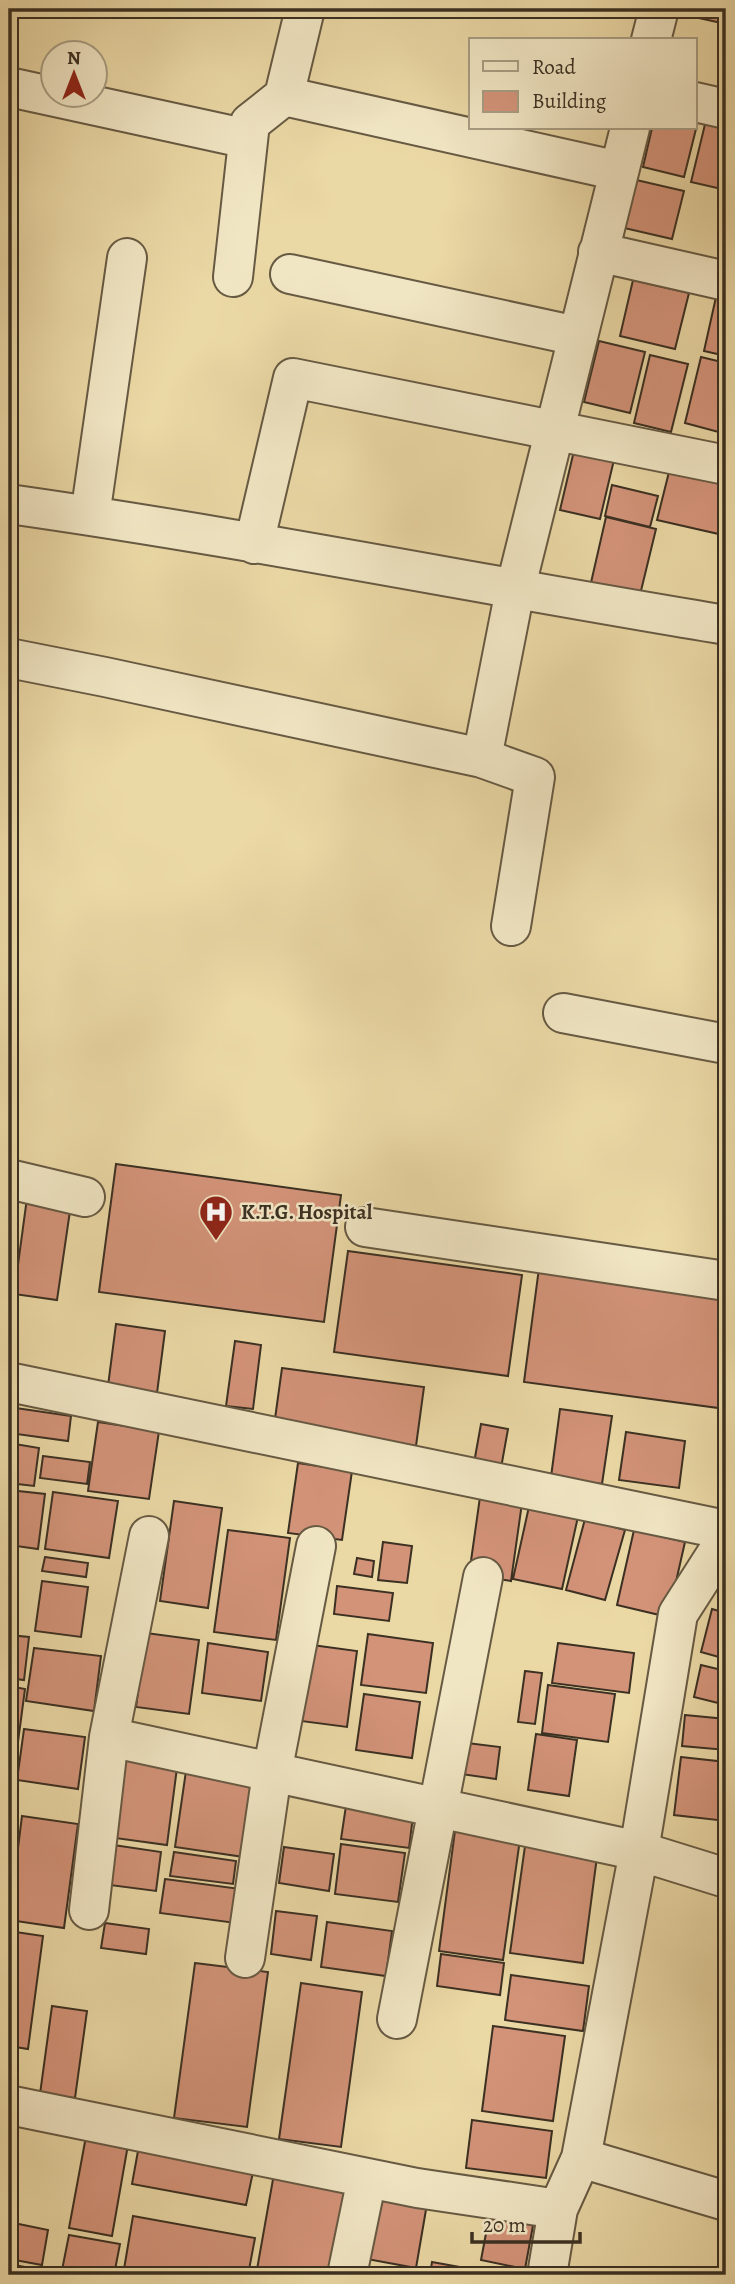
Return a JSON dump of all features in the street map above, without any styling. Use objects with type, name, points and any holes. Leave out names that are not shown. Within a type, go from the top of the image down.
[{"type":"street","points":[[233,277],[250,123],[284,96],[305,9]]},
{"type":"street","points":[[652,38],[659,9]]},
{"type":"street","points":[[9,87],[248,139]]},
{"type":"street","points":[[284,96],[619,171]]},
{"type":"street","points":[[696,102],[726,109]]},
{"type":"street","points":[[482,758],[515,590],[629,130]]},
{"type":"street","points":[[598,252],[726,281]]},
{"type":"street","points":[[90,516],[127,258]]},
{"type":"street","points":[[290,274],[577,336]]},
{"type":"street","points":[[254,544],[293,378],[726,465]]},
{"type":"street","points":[[9,504],[726,625]]},
{"type":"street","points":[[9,658],[119,679],[482,758],[535,777],[511,926]]},
{"type":"street","points":[[563,1013],[726,1044]]},
{"type":"street","points":[[9,1179],[85,1196]]},
{"type":"street","points":[[365,1227],[726,1281]]},
{"type":"street","points":[[9,1382],[726,1530]]},
{"type":"street","points":[[89,1910],[109,1737],[149,1536]]},
{"type":"street","points":[[547,2275],[558,2209],[581,2158],[639,1851],[678,1614],[726,1539]]},
{"type":"street","points":[[245,1958],[272,1773],[316,1546]]},
{"type":"street","points":[[397,2019],[483,1577]]},
{"type":"street","points":[[109,1737],[639,1851],[726,1878]]},
{"type":"street","points":[[9,2105],[417,2188],[558,2209]]},
{"type":"street","points":[[581,2158],[726,2201]]},
{"type":"street","points":[[347,2275],[367,2178]]},
{"type":"building","points":[[687,9],[726,9],[726,24],[685,15]]},
{"type":"building","points":[[708,112],[726,116],[726,190],[691,182]]},
{"type":"building","points":[[652,130],[696,130],[684,177],[643,167]]},
{"type":"building","points":[[632,179],[684,191],[672,239],[620,227]]},
{"type":"building","points":[[633,280],[689,293],[675,349],[620,336]]},
{"type":"building","points":[[716,297],[726,300],[726,356],[704,351]]},
{"type":"building","points":[[599,341],[645,352],[630,413],[584,402]]},
{"type":"building","points":[[650,355],[688,364],[671,432],[634,423]]},
{"type":"building","points":[[701,357],[726,363],[726,434],[685,423]]},
{"type":"building","points":[[577,438],[617,447],[600,519],[560,510]]},
{"type":"building","points":[[672,460],[726,473],[726,524],[723,535],[657,520]]},
{"type":"building","points":[[612,485],[658,496],[650,527],[605,516]]},
{"type":"building","points":[[606,517],[656,529],[639,599],[590,587]]},
{"type":"building","points":[[9,1059],[17,1061],[10,1086],[9,1086]]},
{"type":"building","points":[[116,1164],[341,1195],[324,1322],[99,1292]]},
{"type":"building","points":[[27,1198],[71,1204],[57,1300],[14,1294]]},
{"type":"building","points":[[348,1251],[522,1275],[508,1376],[334,1352]]},
{"type":"building","points":[[539,1268],[726,1293],[726,1409],[524,1382]]},
{"type":"building","points":[[116,1324],[165,1331],[157,1393],[108,1386]]},
{"type":"building","points":[[235,1341],[261,1345],[253,1409],[226,1406]]},
{"type":"building","points":[[282,1368],[424,1387],[416,1446],[274,1426]]},
{"type":"building","points":[[9,1407],[71,1416],[68,1441],[9,1433]]},
{"type":"building","points":[[560,1409],[612,1416],[602,1484],[551,1477]]},
{"type":"building","points":[[98,1422],[159,1431],[149,1499],[88,1491]]},
{"type":"building","points":[[481,1424],[508,1429],[501,1468],[474,1463]]},
{"type":"building","points":[[626,1432],[685,1441],[679,1488],[619,1480]]},
{"type":"building","points":[[9,1443],[39,1448],[34,1486],[9,1483]]},
{"type":"building","points":[[43,1456],[90,1462],[87,1484],[40,1478]]},
{"type":"building","points":[[298,1463],[352,1471],[342,1540],[288,1533]]},
{"type":"building","points":[[9,1490],[45,1494],[38,1549],[9,1545]]},
{"type":"building","points":[[53,1492],[118,1501],[109,1558],[45,1549]]},
{"type":"building","points":[[480,1497],[522,1503],[511,1581],[469,1575]]},
{"type":"building","points":[[174,1501],[222,1508],[208,1608],[160,1601]]},
{"type":"building","points":[[530,1502],[579,1512],[562,1589],[513,1579]]},
{"type":"building","points":[[585,1519],[625,1530],[605,1600],[566,1590]]},
{"type":"building","points":[[228,1530],[290,1538],[276,1640],[214,1632]]},
{"type":"building","points":[[634,1530],[685,1542],[668,1617],[617,1605]]},
{"type":"building","points":[[383,1542],[412,1546],[407,1583],[378,1580]]},
{"type":"building","points":[[45,1557],[88,1563],[86,1577],[42,1571]]},
{"type":"building","points":[[357,1558],[374,1561],[372,1577],[354,1574]]},
{"type":"building","points":[[42,1581],[88,1587],[81,1637],[35,1631]]},
{"type":"building","points":[[337,1586],[393,1593],[389,1621],[334,1614]]},
{"type":"building","points":[[712,1609],[726,1613],[726,1659],[701,1652]]},
{"type":"building","points":[[146,1633],[199,1640],[189,1714],[136,1707]]},
{"type":"building","points":[[368,1634],[433,1643],[426,1693],[361,1685]]},
{"type":"building","points":[[9,1635],[29,1637],[24,1680],[9,1678]]},
{"type":"building","points":[[208,1643],[268,1652],[261,1701],[202,1693]]},
{"type":"building","points":[[558,1643],[634,1653],[629,1693],[552,1683]]},
{"type":"building","points":[[312,1645],[357,1651],[347,1727],[301,1721]]},
{"type":"building","points":[[34,1648],[101,1656],[94,1711],[26,1701]]},
{"type":"building","points":[[701,1665],[726,1671],[726,1705],[694,1697]]},
{"type":"building","points":[[525,1671],[542,1673],[535,1724],[518,1722]]},
{"type":"building","points":[[548,1685],[615,1694],[608,1742],[542,1733]]},
{"type":"building","points":[[9,1686],[25,1689],[18,1742],[9,1741]]},
{"type":"building","points":[[364,1694],[420,1702],[412,1758],[356,1750]]},
{"type":"building","points":[[685,1715],[726,1719],[726,1750],[682,1746]]},
{"type":"building","points":[[24,1729],[85,1737],[78,1789],[17,1780]]},
{"type":"building","points":[[536,1734],[577,1740],[569,1796],[528,1790]]},
{"type":"building","points":[[459,1742],[500,1747],[496,1779],[454,1773]]},
{"type":"building","points":[[127,1753],[178,1760],[167,1845],[115,1838]]},
{"type":"building","points":[[681,1757],[726,1762],[726,1821],[674,1815]]},
{"type":"building","points":[[187,1764],[255,1773],[244,1857],[175,1847]]},
{"type":"building","points":[[347,1799],[414,1808],[409,1848],[341,1839]]},
{"type":"building","points":[[22,1816],[78,1824],[64,1928],[9,1920]]},
{"type":"building","points":[[456,1823],[521,1832],[503,1960],[439,1951]]},
{"type":"building","points":[[526,1839],[598,1849],[583,1963],[510,1953]]},
{"type":"building","points":[[100,1843],[161,1852],[156,1891],[94,1883]]},
{"type":"building","points":[[341,1844],[405,1853],[398,1902],[335,1894]]},
{"type":"building","points":[[284,1847],[334,1854],[329,1891],[279,1883]]},
{"type":"building","points":[[174,1852],[236,1861],[233,1884],[170,1876]]},
{"type":"building","points":[[165,1879],[248,1890],[243,1924],[160,1913]]},
{"type":"building","points":[[276,1911],[317,1916],[311,1960],[271,1954]]},
{"type":"building","points":[[327,1922],[392,1931],[386,1976],[321,1967]]},
{"type":"building","points":[[105,1923],[149,1929],[146,1954],[101,1948]]},
{"type":"building","points":[[9,1931],[43,1936],[28,2049],[9,2046]]},
{"type":"building","points":[[441,1954],[504,1963],[500,1995],[437,1986]]},
{"type":"building","points":[[195,1963],[268,1972],[247,2127],[174,2118]]},
{"type":"building","points":[[511,1975],[589,1986],[583,2031],[505,2020]]},
{"type":"building","points":[[301,1983],[362,1992],[341,2147],[279,2139]]},
{"type":"building","points":[[52,2006],[87,2011],[75,2098],[40,2094]]},
{"type":"building","points":[[493,2026],[565,2036],[553,2121],[482,2111]]},
{"type":"building","points":[[472,2120],[552,2131],[546,2178],[466,2168]]},
{"type":"building","points":[[9,2127],[14,2128],[9,2155]]},
{"type":"building","points":[[87,2131],[129,2139],[112,2236],[69,2228]]},
{"type":"building","points":[[138,2151],[253,2172],[246,2205],[132,2184]]},
{"type":"building","points":[[275,2168],[354,2182],[337,2275],[256,2275]]},
{"type":"building","points":[[380,2189],[428,2198],[416,2268],[367,2259]]},
{"type":"building","points":[[490,2212],[534,2220],[525,2269],[481,2260]]},
{"type":"building","points":[[133,2216],[255,2238],[248,2275],[123,2275]]},
{"type":"building","points":[[9,2222],[48,2230],[42,2265],[9,2259]]},
{"type":"building","points":[[69,2235],[120,2244],[114,2275],[61,2275]]},
{"type":"building","points":[[432,2262],[504,2275],[430,2275]]},
{"type":"building","points":[[9,2264],[51,2272],[50,2275],[9,2275]]},
{"type":"building","points":[[372,2270],[399,2275],[371,2275]]},
{"type":"place","name":"K.T.G. Hospital","points":[[216,1242]]}]
